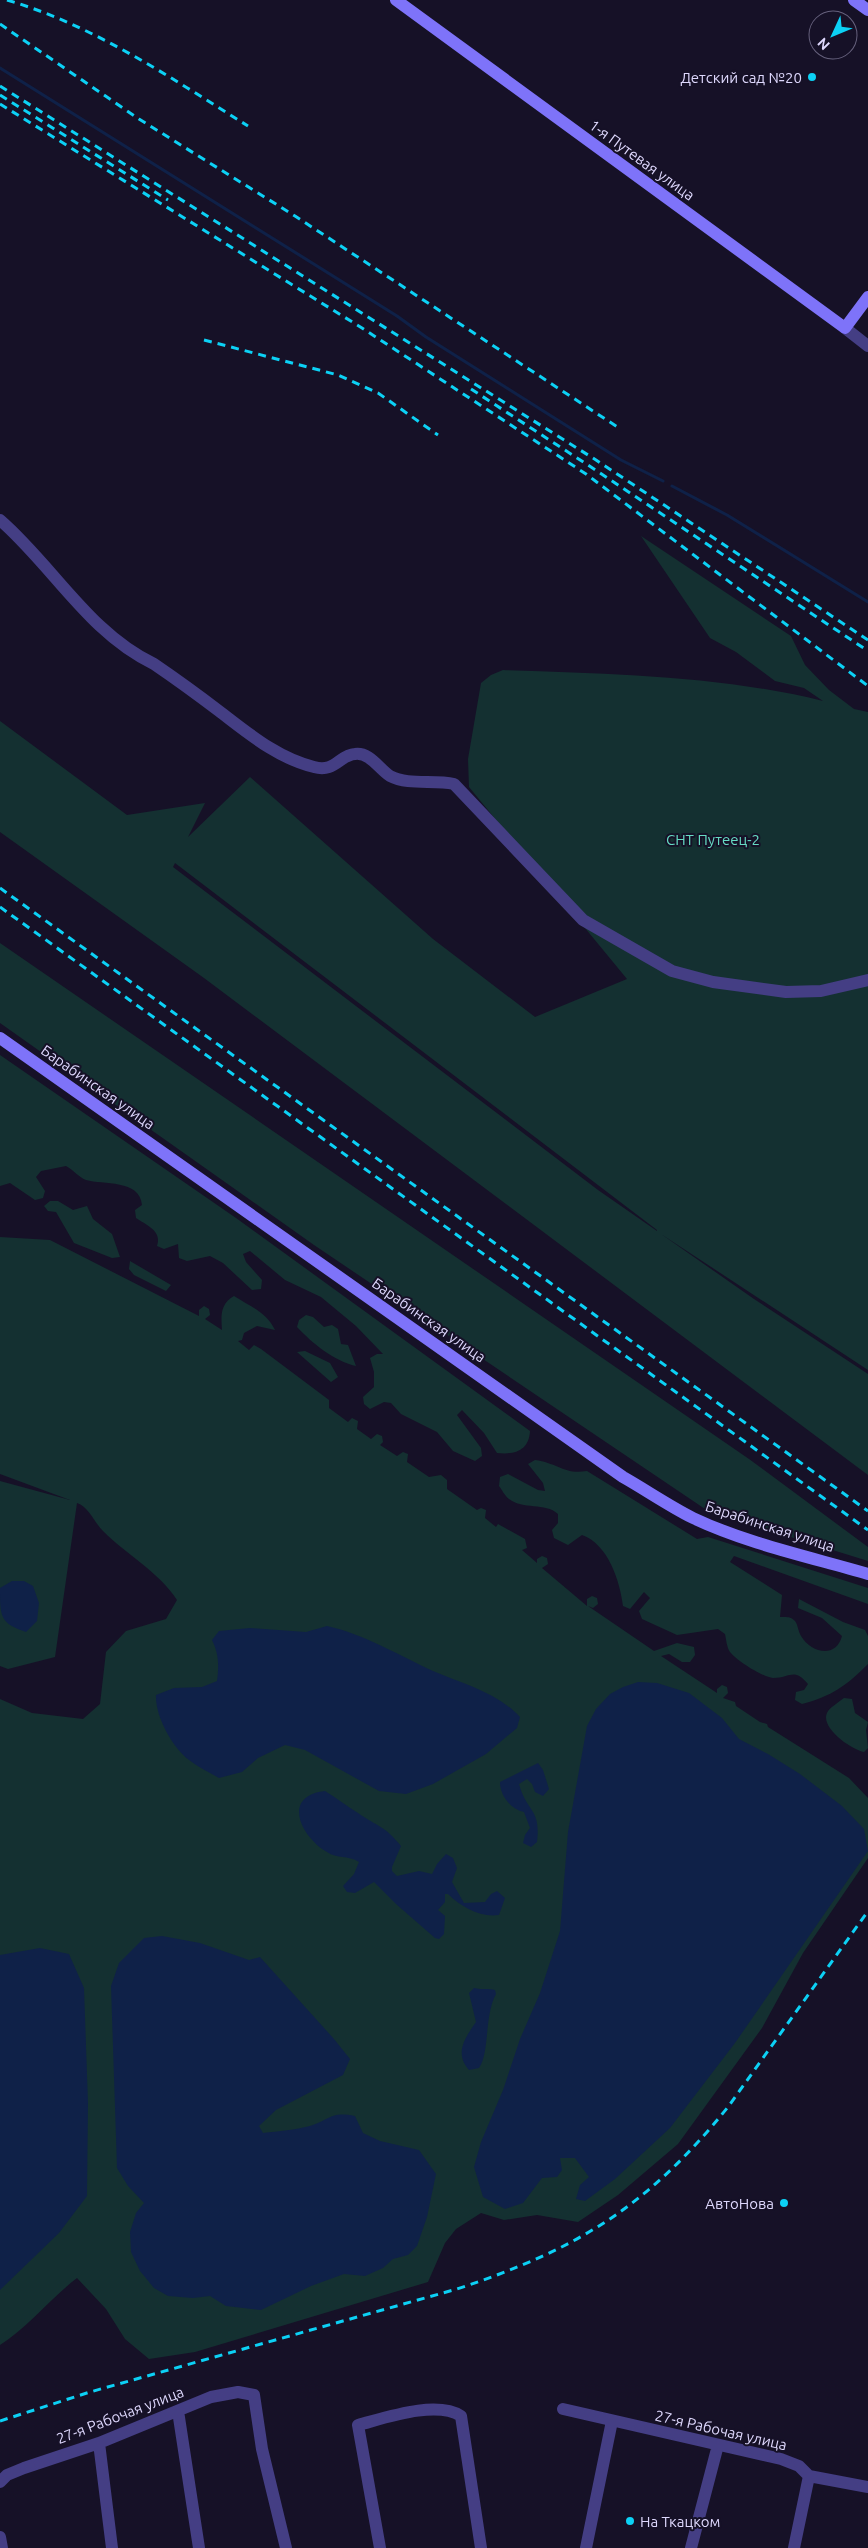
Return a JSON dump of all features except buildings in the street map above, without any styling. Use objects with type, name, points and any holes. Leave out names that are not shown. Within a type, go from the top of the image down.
[{"type":"main road","name":"1-я Путевая улица","points":[[396,0],[845,328]]},
{"type":"main road","points":[[854,0],[868,10]]},
{"type":"main road","points":[[845,328],[868,297]]},
{"type":"main road","name":"Барабинская улица","points":[[0,1038],[623,1477],[692,1517],[712,1526],[759,1543],[868,1574]]},
{"type":"street","name":"1-я Путевая улица","points":[[845,328],[868,346]]},
{"type":"street","points":[[0,520],[22,539],[108,636],[135,655],[154,664],[261,742],[283,756],[314,767],[326,769],[356,754],[366,756],[391,776],[409,781],[440,780],[454,784],[583,920],[672,971],[713,982],[786,992],[821,991],[868,980]]},
{"type":"street","name":"27-я Рабочая улица","points":[[0,2482],[24,2468],[99,2443],[211,2396],[238,2392],[254,2395],[262,2449],[286,2548]]},
{"type":"street","name":"27-я Рабочая улица","points":[[563,2408],[781,2459],[798,2466],[809,2476],[868,2487]]},
{"type":"street","points":[[380,2548],[358,2425],[417,2410],[454,2412],[461,2416],[481,2548]]},
{"type":"street","points":[[178,2411],[199,2548]]},
{"type":"street","points":[[586,2548],[612,2421]]},
{"type":"street","points":[[99,2443],[112,2548]]},
{"type":"street","points":[[691,2548],[718,2445]]},
{"type":"street","points":[[794,2548],[809,2476]]},
{"type":"street","points":[[0,2537],[2,2548]]},
{"type":"green space","name":"СНТ Путеец-2","points":[[641,536],[791,636],[805,665],[829,690],[854,709],[868,712],[868,1370],[661,1234],[754,1299],[868,1374],[868,1475],[204,978],[0,832],[0,721],[127,815],[205,803],[188,837],[250,777],[433,939],[535,1017],[627,979],[469,787],[468,759],[481,683],[491,675],[503,670],[664,677],[744,686],[823,701],[804,688],[775,681],[736,652],[710,638]],"holes":[[[175,863],[657,1230],[598,1190],[173,867]]]},
{"type":"green space","points":[[0,943],[749,1459],[868,1547],[868,1561],[708,1511],[314,1245],[0,1023]]},
{"type":"green space","points":[[0,1055],[236,1218],[530,1431],[527,1443],[515,1452],[497,1453],[484,1433],[462,1410],[457,1415],[481,1448],[482,1456],[475,1461],[453,1451],[437,1432],[401,1414],[391,1403],[384,1402],[370,1409],[364,1404],[363,1397],[374,1387],[374,1372],[370,1358],[377,1354],[383,1354],[356,1326],[321,1297],[285,1280],[250,1251],[243,1254],[246,1262],[262,1280],[261,1289],[252,1290],[223,1263],[210,1256],[187,1261],[179,1258],[178,1244],[164,1249],[157,1246],[158,1236],[153,1229],[136,1218],[135,1210],[142,1205],[140,1197],[128,1187],[86,1180],[66,1166],[41,1171],[36,1177],[45,1191],[43,1198],[35,1200],[10,1183],[0,1186]]},
{"type":"green space","points":[[50,1201],[58,1201],[73,1210],[87,1206],[93,1219],[112,1234],[120,1257],[112,1258],[74,1243],[56,1212],[48,1211],[44,1206]]},
{"type":"green space","points":[[0,1237],[50,1240],[199,1316],[199,1310],[204,1306],[209,1309],[210,1315],[205,1319],[222,1330],[222,1311],[229,1299],[234,1296],[263,1314],[275,1330],[257,1326],[244,1333],[242,1340],[238,1341],[249,1350],[254,1345],[261,1349],[329,1400],[329,1408],[348,1422],[352,1418],[358,1421],[357,1429],[371,1439],[377,1434],[382,1436],[383,1442],[380,1445],[397,1456],[403,1452],[408,1454],[407,1462],[429,1477],[441,1475],[447,1480],[447,1489],[477,1510],[481,1508],[486,1510],[485,1518],[496,1527],[498,1524],[525,1539],[527,1548],[522,1550],[537,1563],[537,1559],[542,1556],[547,1558],[548,1564],[542,1568],[587,1606],[587,1599],[592,1596],[597,1598],[598,1604],[593,1608],[588,1606],[654,1651],[677,1643],[694,1647],[695,1655],[690,1662],[682,1662],[669,1654],[661,1656],[717,1693],[717,1689],[722,1685],[727,1687],[728,1693],[723,1698],[735,1702],[736,1706],[760,1722],[767,1724],[768,1727],[849,1778],[868,1798],[868,1858],[803,1953],[762,2028],[678,2144],[618,2195],[578,2222],[537,2215],[504,2220],[481,2213],[456,2229],[445,2243],[428,2282],[195,2352],[149,2359],[125,2339],[106,2309],[77,2278],[20,2330],[0,2345],[0,1699],[32,1713],[83,1719],[100,1704],[106,1652],[126,1631],[166,1619],[177,1600],[152,1572],[112,1540],[85,1508],[77,1503],[55,1657],[8,1669],[0,1666],[0,1481],[70,1500],[0,1474]]},
{"type":"green space","points":[[130,1261],[171,1285],[166,1291],[134,1275],[129,1269]]},
{"type":"green space","points":[[306,1315],[313,1317],[324,1327],[332,1325],[338,1329],[341,1344],[348,1345],[356,1366],[332,1356],[316,1345],[297,1327],[299,1320]]},
{"type":"green space","points":[[305,1351],[330,1363],[338,1377],[331,1382],[297,1352]]},
{"type":"green space","points":[[535,1460],[567,1470],[587,1471],[697,1539],[708,1537],[868,1588],[868,1604],[734,1556],[730,1562],[782,1595],[780,1617],[792,1618],[805,1642],[817,1650],[829,1651],[839,1643],[842,1636],[822,1618],[798,1608],[799,1599],[843,1622],[865,1630],[868,1636],[868,1664],[853,1678],[830,1694],[802,1704],[795,1700],[796,1692],[804,1690],[808,1684],[803,1679],[795,1675],[773,1678],[750,1668],[730,1652],[725,1634],[718,1629],[677,1635],[642,1619],[639,1611],[650,1598],[644,1592],[630,1609],[623,1606],[616,1575],[599,1546],[582,1535],[568,1545],[554,1538],[552,1530],[558,1523],[558,1514],[547,1508],[515,1502],[509,1499],[499,1486],[500,1477],[508,1474],[538,1490],[545,1491],[543,1483],[528,1464]]},
{"type":"green space","points":[[844,1698],[852,1699],[855,1713],[868,1722],[866,1730],[868,1748],[864,1752],[845,1743],[828,1725],[826,1719],[828,1711]]},
{"type":"water","points":[[12,1581],[24,1581],[33,1586],[39,1603],[37,1621],[26,1632],[6,1622],[1,1612],[0,1588]]},
{"type":"water","points":[[327,1626],[354,1634],[490,1695],[511,1708],[520,1717],[517,1728],[486,1754],[433,1784],[406,1794],[379,1791],[305,1750],[285,1745],[258,1758],[242,1772],[219,1778],[192,1763],[177,1747],[166,1730],[158,1712],[156,1695],[174,1688],[202,1687],[217,1681],[218,1660],[212,1640],[219,1631],[250,1628],[306,1632]]},
{"type":"water","points":[[638,1682],[657,1683],[689,1693],[722,1718],[739,1739],[800,1774],[842,1806],[864,1829],[868,1851],[735,2043],[670,2128],[615,2179],[585,2201],[576,2199],[580,2185],[589,2177],[575,2158],[560,2158],[562,2170],[557,2177],[542,2178],[523,2203],[505,2209],[483,2197],[474,2167],[481,2142],[503,2090],[520,2039],[540,1993],[560,1931],[568,1832],[587,1726],[596,1709],[610,1694]]},
{"type":"water","points":[[538,1763],[543,1770],[549,1789],[543,1796],[535,1792],[532,1784],[527,1779],[519,1784],[537,1823],[537,1842],[531,1847],[523,1843],[525,1835],[530,1828],[524,1812],[515,1808],[507,1801],[500,1787],[500,1782]]},
{"type":"water","points":[[325,1791],[385,1830],[401,1846],[392,1867],[392,1871],[397,1876],[419,1871],[432,1874],[437,1864],[446,1854],[453,1858],[457,1868],[452,1882],[464,1903],[485,1902],[491,1894],[497,1891],[505,1898],[499,1915],[478,1913],[445,1894],[445,1902],[438,1910],[445,1916],[444,1934],[439,1939],[435,1938],[396,1904],[374,1882],[355,1893],[347,1892],[343,1886],[354,1874],[359,1862],[351,1858],[331,1854],[318,1845],[303,1827],[300,1818],[299,1809],[303,1801],[311,1794]]},
{"type":"water","points":[[162,1936],[200,1943],[249,1960],[260,1957],[350,2059],[343,2075],[276,2110],[259,2126],[263,2133],[310,2126],[331,2116],[341,2114],[355,2116],[363,2133],[380,2141],[419,2150],[436,2174],[427,2217],[417,2246],[408,2255],[393,2259],[383,2268],[365,2276],[344,2274],[311,2286],[261,2310],[226,2306],[210,2296],[193,2298],[168,2296],[154,2288],[140,2271],[131,2252],[130,2232],[136,2213],[144,2203],[128,2186],[117,2168],[111,1986],[119,1963],[144,1938]]},
{"type":"water","points":[[40,1948],[69,1954],[84,1988],[88,2103],[87,2196],[59,2233],[0,2290],[0,1955]]},
{"type":"water","points":[[474,1988],[495,1990],[496,1994],[490,2013],[485,2053],[479,2068],[469,2070],[462,2058],[462,2052],[465,2040],[476,2022],[469,1993]]},
{"type":"waterway","points":[[0,68],[397,316],[426,337],[621,460],[663,481]]},
{"type":"waterway","points":[[672,486],[727,515],[868,602]]},
{"type":"railway","points":[[7,0],[71,24],[102,39],[161,72],[248,126]]},
{"type":"railway","points":[[0,24],[139,119],[295,216],[619,428]]},
{"type":"railway","points":[[0,86],[596,460],[868,640]]},
{"type":"railway","points":[[0,95],[168,200]]},
{"type":"railway","points":[[0,104],[362,328],[586,474],[868,686]]},
{"type":"railway","points":[[204,340],[338,375],[378,393],[438,435]]},
{"type":"railway","points":[[471,389],[868,651]]},
{"type":"railway","points":[[0,888],[868,1511]]},
{"type":"railway","points":[[0,907],[868,1530]]},
{"type":"railway","points":[[0,2421],[90,2392],[457,2289],[539,2258],[575,2240],[639,2198],[698,2142],[728,2107],[868,1911]]},
{"type":"place","name":"Детский сад №20","points":[[812,77]]},
{"type":"place","name":"АвтоНова","points":[[784,2203]]},
{"type":"place","name":"На Ткацком","points":[[630,2521]]}]
